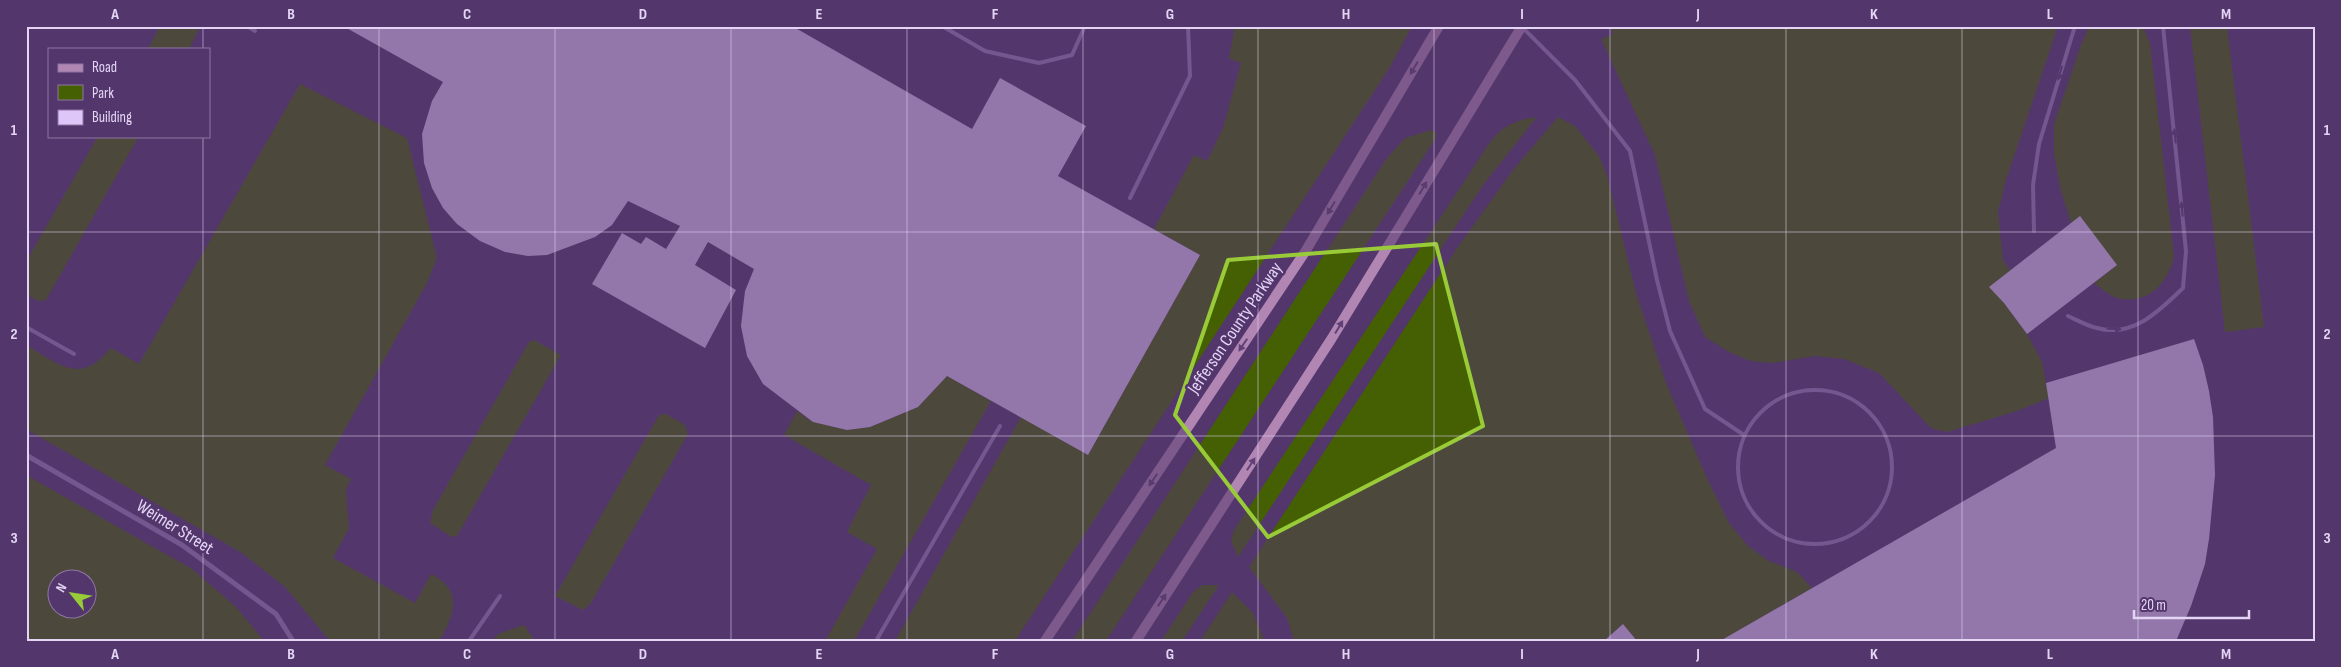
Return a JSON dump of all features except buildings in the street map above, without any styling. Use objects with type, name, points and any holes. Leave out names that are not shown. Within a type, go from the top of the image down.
[{"type":"street","name":"Jefferson County Parkway","points":[[1045,641],[1305,252],[1439,26]]},
{"type":"street","points":[[1136,641],[1332,338],[1521,26]]},
{"type":"street","name":"Weimer Street","points":[[26,455],[182,545],[276,614],[293,641]]},
{"type":"lane","points":[[247,26],[255,31]]},
{"type":"lane","points":[[942,26],[985,52],[1039,63],[1072,55],[1085,26]]},
{"type":"lane","points":[[1130,198],[1190,76],[1188,26]]},
{"type":"lane","points":[[1521,26],[1575,80],[1630,151],[1657,280],[1670,331],[1705,409],[1744,435]]},
{"type":"lane","points":[[2034,231],[2033,185],[2038,144],[2075,26]]},
{"type":"lane","points":[[2068,316],[2097,328],[2122,330],[2151,318],[2183,288],[2186,251],[2163,26]]},
{"type":"lane","points":[[26,327],[74,354]]},
{"type":"lane","points":[[1803,390],[1829,391],[1853,399],[1873,415],[1886,437],[1892,462],[1889,488],[1878,511],[1861,529],[1838,541],[1813,544],[1788,540],[1766,528],[1749,508],[1739,485],[1738,459],[1744,435],[1758,414],[1779,398],[1803,390]]},
{"type":"lane","points":[[876,641],[1000,426]]},
{"type":"lane","points":[[469,641],[500,596]]},
{"type":"highlighted area","points":[[1436,244],[1483,426],[1268,537],[1175,415],[1228,260]]},
{"type":"green space","points":[[160,26],[199,26],[190,48],[149,48]]},
{"type":"green space","points":[[1232,26],[1412,26],[1390,67],[1015,641],[895,641],[1021,417],[1088,455],[1200,255],[1154,229],[1194,155],[1207,161],[1223,128],[1241,63],[1229,58],[1234,32]]},
{"type":"green space","points":[[1610,26],[2058,26],[2006,180],[1998,212],[2003,260],[2010,270],[2004,303],[2027,334],[2042,362],[2049,398],[2017,411],[1947,432],[1931,428],[1879,373],[1844,359],[1815,356],[1773,363],[1751,361],[1729,352],[1705,337],[1689,301],[1655,155],[1601,39],[1613,34]]},
{"type":"green space","points":[[2093,26],[2139,26],[2144,29],[2150,43],[2174,256],[2163,282],[2156,289],[2141,298],[2121,299],[2094,283],[2117,265],[2071,223],[2060,187],[2054,153],[2054,124],[2081,45],[2088,29]]},
{"type":"green space","points":[[2190,26],[2227,26],[2264,327],[2225,332]]},
{"type":"green space","points":[[300,84],[407,138],[437,258],[427,283],[325,465],[351,479],[346,490],[349,528],[333,558],[415,603],[431,574],[441,580],[452,596],[453,604],[449,622],[439,641],[330,641],[285,587],[242,553],[26,429],[26,345],[57,363],[74,369],[82,369],[93,365],[111,348],[139,364]]},
{"type":"green space","points":[[1537,117],[1483,185],[1238,557],[1231,541],[1234,530],[1486,148],[1505,127],[1524,119]]},
{"type":"green space","points":[[1558,117],[1575,126],[1599,156],[1607,175],[1636,293],[1666,383],[1706,476],[1729,523],[1748,546],[1769,561],[1797,572],[1812,588],[1720,641],[1637,641],[1623,624],[1604,641],[1294,641],[1287,618],[1249,567],[1455,251],[1513,170]]},
{"type":"green space","points":[[1431,130],[1437,134],[1434,141],[1106,641],[1072,641],[1387,158],[1405,138]]},
{"type":"green space","points":[[97,138],[138,138],[46,300],[38,301],[26,294],[26,262]]},
{"type":"green space","points":[[534,340],[561,355],[457,536],[452,537],[430,523],[433,510],[529,342]]},
{"type":"green space","points":[[947,376],[991,401],[854,641],[825,641],[877,549],[847,532],[871,485],[784,435],[797,411],[811,421],[847,430],[870,427],[918,407]]},
{"type":"green space","points":[[666,414],[685,425],[688,434],[591,603],[583,610],[555,596],[659,415]]},
{"type":"green space","points":[[26,475],[192,569],[236,607],[264,641],[26,641]]},
{"type":"green space","points":[[1202,585],[1219,585],[1182,641],[1161,641],[1193,592]]},
{"type":"green space","points":[[1232,592],[1253,613],[1265,641],[1200,641]]},
{"type":"green space","points":[[524,625],[535,641],[492,641],[498,634]]}]
